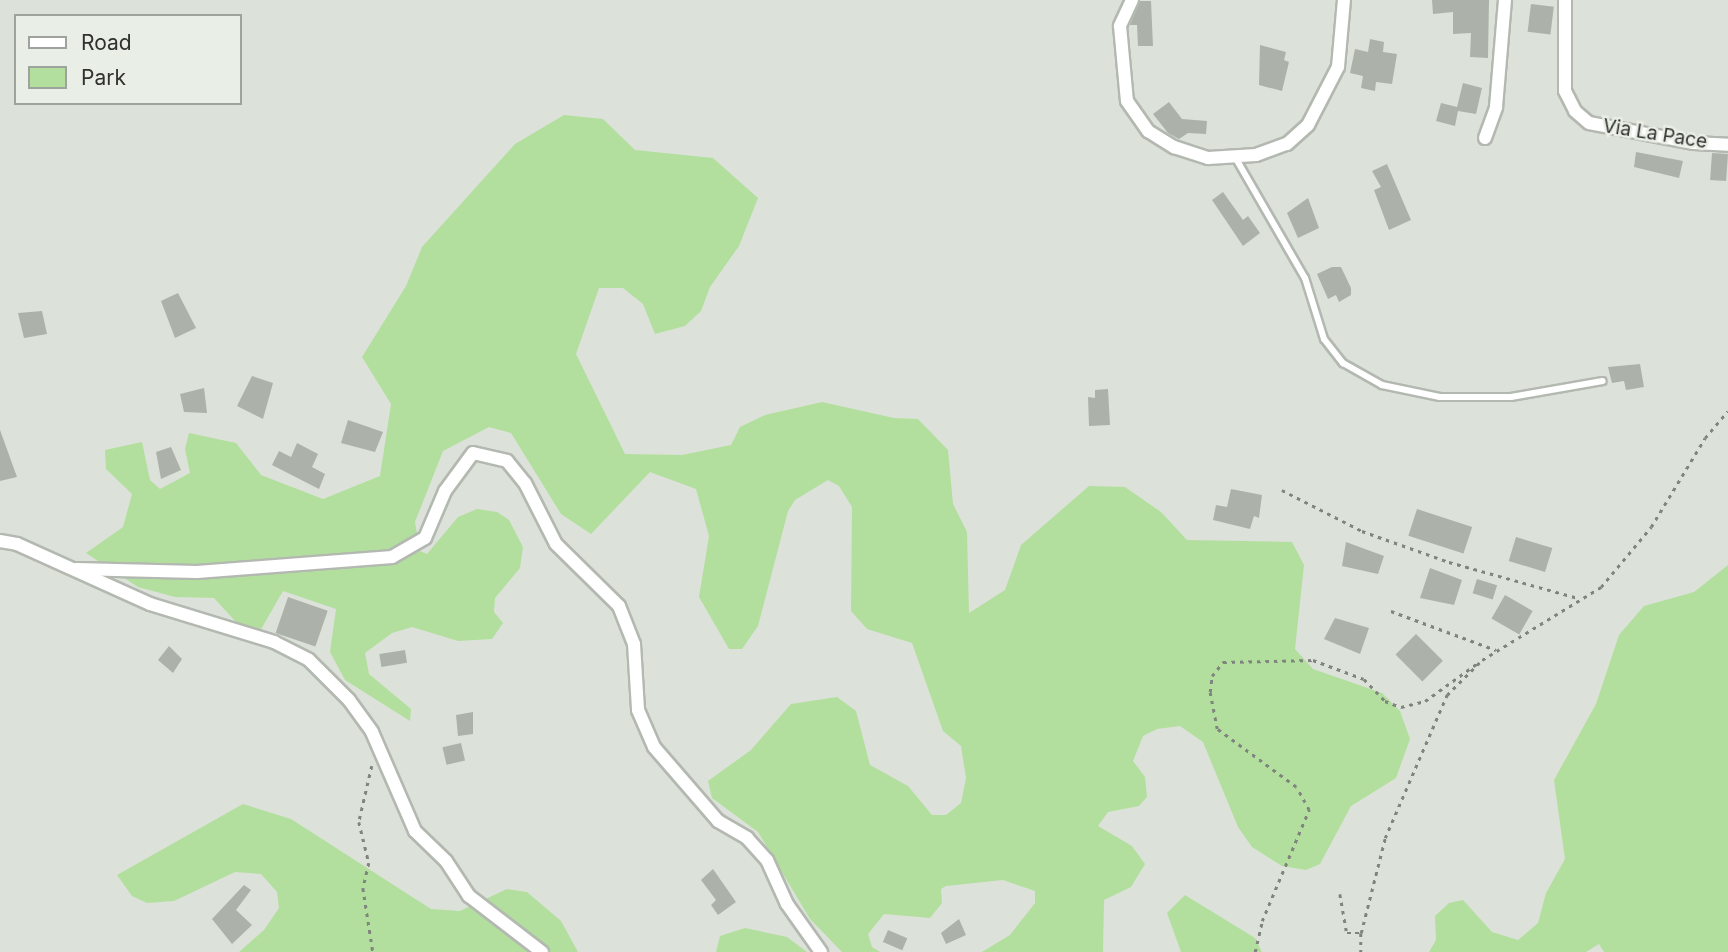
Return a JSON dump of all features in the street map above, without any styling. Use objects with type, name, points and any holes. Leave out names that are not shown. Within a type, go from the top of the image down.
[{"type":"street","points":[[1132,0],[1119,26],[1127,101],[1149,131],[1174,148],[1208,158],[1235,157],[1287,144],[1308,125],[1338,67],[1344,0]]},
{"type":"street","points":[[1485,138],[1496,107],[1505,0]]},
{"type":"street","name":"Via La Pace","points":[[1565,0],[1565,91],[1576,111],[1589,123],[1694,144],[1728,145]]},
{"type":"street","points":[[76,569],[197,572],[392,558],[425,538],[445,491],[473,453],[507,461],[525,484],[556,544],[619,606],[634,644],[638,710],[654,747],[718,821],[747,838],[767,860],[787,904],[821,952]]},
{"type":"street","points":[[0,541],[76,569],[150,604],[274,642],[309,660],[349,700],[378,746],[415,831],[446,861],[469,896],[542,952]]},
{"type":"lane","points":[[1235,157],[1305,278],[1324,339],[1343,363],[1382,385],[1440,397],[1511,397],[1603,381]]},
{"type":"path","points":[[1255,952],[1262,921],[1309,810],[1296,787],[1217,729],[1210,692],[1217,669],[1223,662],[1313,660],[1364,679],[1385,701],[1401,707],[1425,701],[1496,650],[1601,586],[1651,527],[1705,438],[1728,411]]},
{"type":"path","points":[[1282,490],[1362,531],[1449,562],[1578,598]]},
{"type":"path","points":[[1391,611],[1496,650]]},
{"type":"path","points":[[1362,952],[1361,933],[1385,838],[1425,738],[1447,695],[1482,660]]},
{"type":"path","points":[[373,952],[363,888],[369,863],[359,822],[378,746]]},
{"type":"path","points":[[1340,894],[1347,933],[1361,933]]},
{"type":"green space","points":[[564,115],[603,119],[635,150],[713,158],[758,198],[739,246],[710,287],[701,311],[685,326],[655,334],[643,304],[623,288],[599,288],[576,354],[625,454],[682,455],[731,445],[740,427],[765,415],[822,402],[894,418],[918,419],[948,450],[953,504],[967,532],[969,613],[1005,590],[1021,545],[1089,486],[1125,487],[1161,512],[1187,540],[1292,542],[1304,565],[1295,649],[1313,669],[1382,693],[1400,711],[1410,739],[1396,778],[1351,806],[1320,864],[1306,870],[1282,866],[1252,847],[1238,827],[1203,742],[1180,726],[1157,729],[1143,736],[1133,761],[1145,777],[1147,797],[1139,806],[1108,812],[1098,826],[1132,846],[1145,864],[1131,887],[1104,900],[1103,952],[982,952],[1010,935],[1035,903],[1035,891],[1003,880],[946,886],[941,889],[942,903],[930,918],[884,914],[868,934],[872,947],[880,952],[842,952],[810,919],[758,832],[712,798],[708,781],[751,750],[791,704],[837,697],[856,711],[870,765],[908,786],[932,815],[946,815],[961,803],[966,778],[961,746],[943,731],[912,643],[867,629],[851,611],[852,507],[839,486],[828,480],[795,500],[788,511],[758,626],[742,649],[729,649],[699,597],[709,536],[696,489],[650,472],[591,534],[561,514],[511,433],[489,427],[443,451],[415,522],[420,551],[427,554],[458,517],[477,509],[497,512],[509,520],[523,547],[520,568],[495,598],[494,612],[503,623],[492,639],[458,641],[412,627],[392,633],[365,653],[369,674],[411,709],[410,721],[345,680],[330,652],[336,609],[283,591],[260,631],[236,622],[214,598],[175,597],[138,587],[86,553],[123,527],[132,494],[106,469],[105,450],[142,442],[150,480],[160,489],[190,473],[185,449],[189,433],[236,443],[261,475],[323,499],[380,476],[391,404],[362,357],[406,286],[422,247],[515,144]]},
{"type":"green space","points":[[1728,565],[1728,952],[1604,952],[1599,944],[1586,952],[1429,952],[1436,940],[1435,916],[1449,903],[1463,900],[1492,932],[1518,940],[1538,923],[1546,893],[1565,859],[1554,780],[1596,704],[1619,635],[1644,606],[1694,592]]},
{"type":"green space","points":[[243,804],[291,819],[431,909],[460,911],[507,889],[527,892],[561,921],[578,952],[239,952],[264,930],[279,908],[277,892],[261,874],[235,872],[174,901],[147,903],[132,896],[117,875]]},
{"type":"green space","points":[[1185,895],[1255,938],[1262,952],[1181,952],[1167,913]]},
{"type":"green space","points":[[745,928],[787,937],[807,952],[716,952],[720,936]]},
{"type":"building","points":[[1432,0],[1489,0],[1488,58],[1470,57],[1471,33],[1453,34],[1453,12],[1433,14]]},
{"type":"building","points":[[1140,1],[1151,1],[1153,46],[1138,46],[1137,25],[1130,25]]},
{"type":"building","points":[[1531,4],[1554,7],[1550,35],[1528,32]]},
{"type":"building","points":[[1370,39],[1384,42],[1383,52],[1397,54],[1392,84],[1376,82],[1375,91],[1361,88],[1363,76],[1350,73],[1355,49],[1368,52]]},
{"type":"building","points":[[1260,45],[1286,52],[1284,60],[1289,62],[1282,91],[1259,85]]},
{"type":"building","points":[[1463,83],[1482,88],[1476,114],[1458,111],[1455,126],[1436,121],[1441,103],[1457,107]]},
{"type":"building","points":[[1169,102],[1182,119],[1207,121],[1206,134],[1188,133],[1179,139],[1168,133],[1153,114]]},
{"type":"building","points":[[1636,152],[1683,161],[1679,178],[1634,167]]},
{"type":"building","points":[[1712,153],[1728,154],[1726,181],[1710,180]]},
{"type":"building","points":[[1387,164],[1411,220],[1389,230],[1374,190],[1381,187],[1372,171]]},
{"type":"building","points":[[1223,192],[1243,220],[1248,216],[1260,233],[1243,246],[1212,200]]},
{"type":"building","points":[[1308,198],[1319,228],[1298,238],[1287,213]]},
{"type":"building","points":[[1332,267],[1341,267],[1351,288],[1351,295],[1339,302],[1336,295],[1328,299],[1317,274]]},
{"type":"building","points":[[178,293],[196,328],[175,338],[161,301]]},
{"type":"building","points":[[42,311],[47,334],[24,338],[18,313]]},
{"type":"building","points":[[1640,364],[1644,387],[1626,390],[1624,381],[1612,383],[1608,367]]},
{"type":"building","points":[[252,376],[273,383],[263,419],[237,406]]},
{"type":"building","points":[[204,388],[207,413],[184,412],[180,394]]},
{"type":"building","points":[[1108,389],[1110,425],[1089,426],[1088,397],[1095,398],[1095,390]]},
{"type":"building","points":[[348,420],[383,432],[375,452],[341,443]]},
{"type":"building","points":[[0,430],[17,477],[0,481]]},
{"type":"building","points":[[297,443],[318,454],[312,467],[325,474],[319,489],[272,465],[279,451],[291,457]]},
{"type":"building","points":[[171,447],[181,470],[161,479],[156,452]]},
{"type":"building","points":[[1231,489],[1262,495],[1259,518],[1254,516],[1250,529],[1213,520],[1216,505],[1227,507]]},
{"type":"building","points":[[1417,509],[1472,527],[1464,554],[1408,536]]},
{"type":"building","points":[[1516,537],[1552,548],[1545,572],[1509,561]]},
{"type":"building","points":[[1346,542],[1384,556],[1378,574],[1342,566]]},
{"type":"building","points":[[1430,568],[1462,580],[1454,605],[1420,598]]},
{"type":"building","points":[[1477,579],[1497,585],[1493,599],[1473,593]]},
{"type":"building","points":[[1505,595],[1533,611],[1519,634],[1492,618]]},
{"type":"building","points":[[288,597],[328,611],[315,647],[276,633]]},
{"type":"building","points":[[1335,618],[1369,628],[1360,654],[1324,639]]},
{"type":"building","points":[[1416,634],[1443,661],[1422,681],[1395,655]]},
{"type":"building","points":[[169,646],[182,659],[173,673],[158,660]]},
{"type":"building","points":[[405,650],[407,663],[381,667],[379,654]]},
{"type":"building","points":[[473,712],[473,734],[458,736],[456,715]]},
{"type":"building","points":[[461,743],[465,761],[447,765],[442,747]]},
{"type":"building","points":[[713,869],[736,902],[718,915],[711,905],[716,900],[701,880]]},
{"type":"building","points":[[244,885],[251,890],[236,910],[252,925],[232,944],[212,919]]},
{"type":"building","points":[[959,919],[966,935],[946,944],[941,933]]},
{"type":"building","points":[[888,930],[907,938],[902,950],[883,942]]}]
